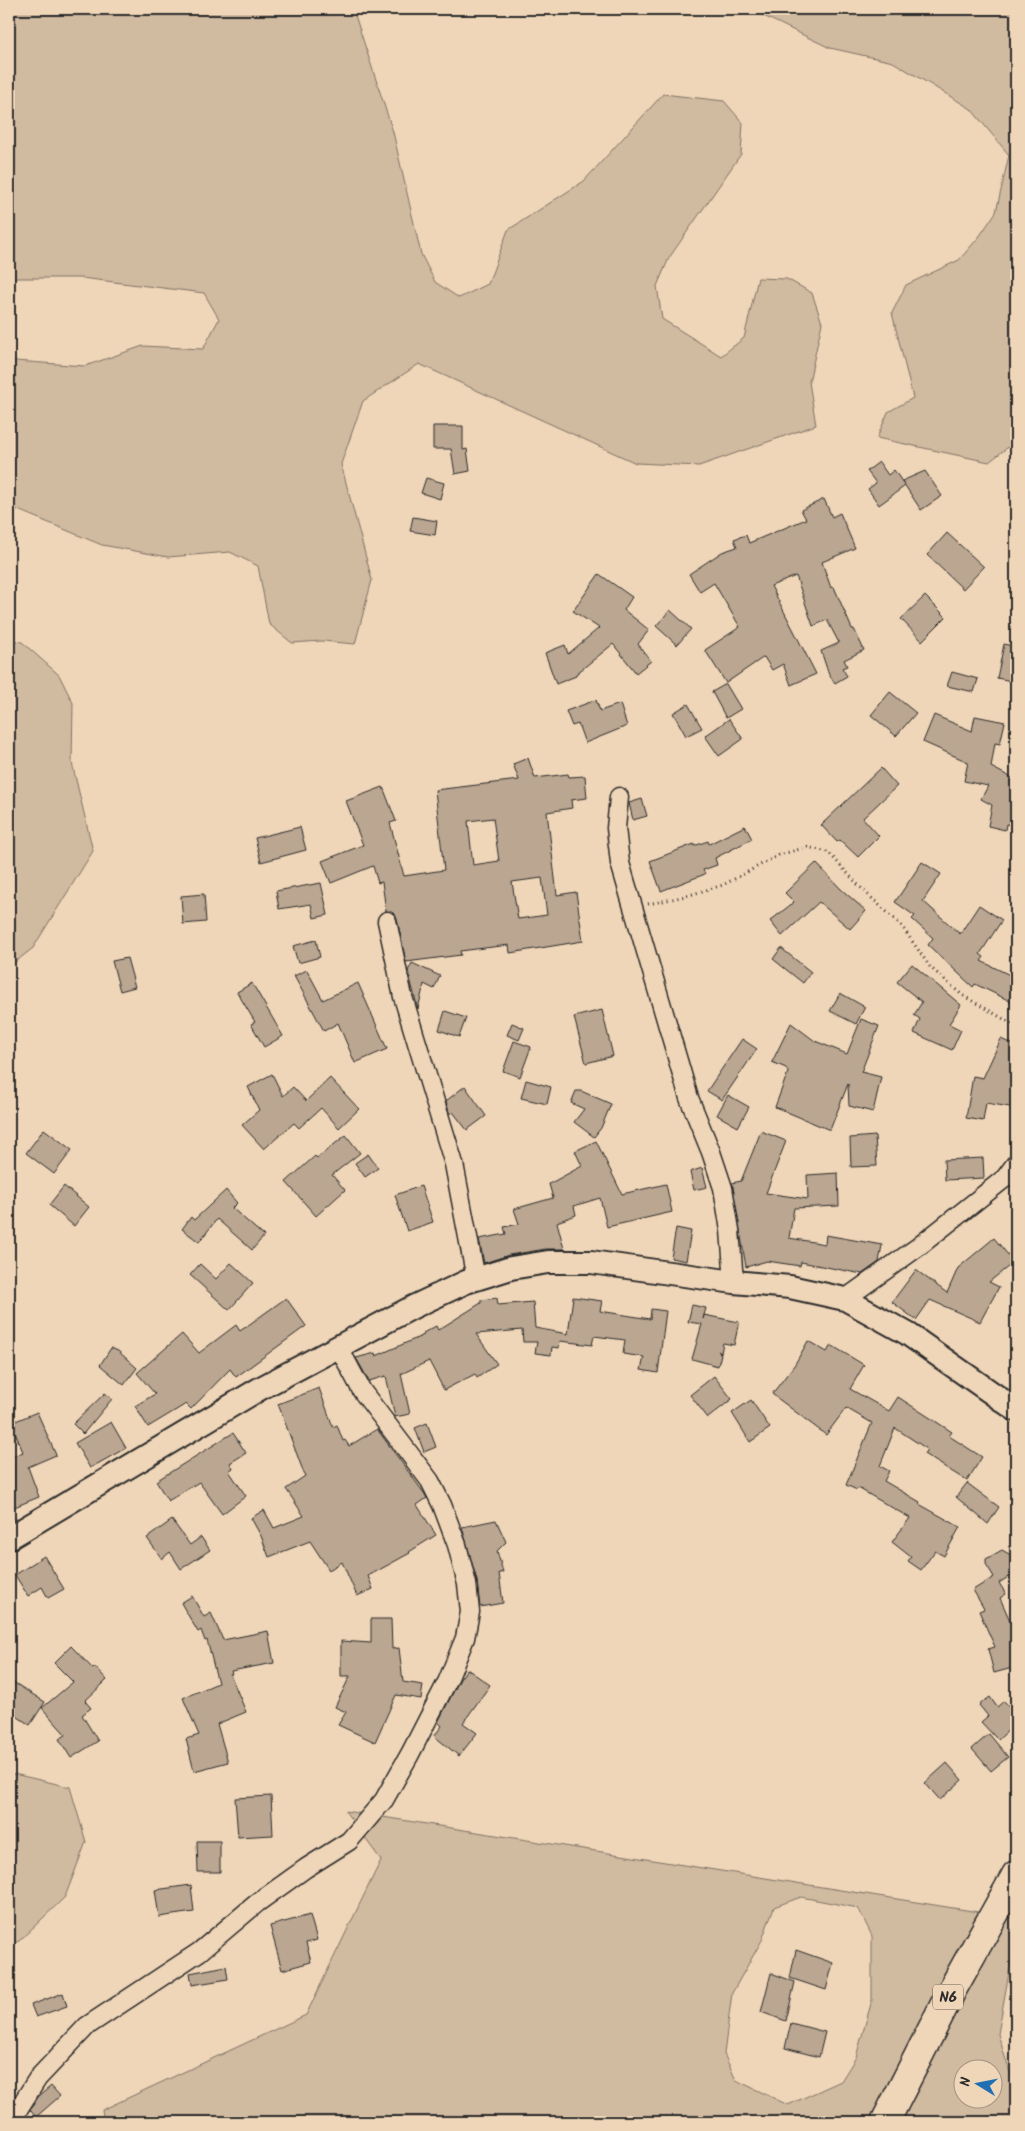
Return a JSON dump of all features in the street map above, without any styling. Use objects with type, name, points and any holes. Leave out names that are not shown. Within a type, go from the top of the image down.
[{"type":"highway","name":"N6","points":[[885,2122],[952,1990],[1016,1875]]},
{"type":"street","points":[[619,797],[616,828],[620,863],[689,1098],[723,1188],[730,1230],[734,1282]]},
{"type":"street","points":[[386,921],[403,997],[454,1164],[476,1279]]},
{"type":"street","points":[[845,1299],[918,1246],[1005,1178],[1016,1163]]},
{"type":"street","points":[[9,1538],[261,1388],[413,1306],[476,1279],[511,1268],[548,1262],[582,1262],[734,1282],[790,1287],[845,1299],[908,1334],[1016,1410]]},
{"type":"street","points":[[13,2122],[19,2108],[38,2078],[87,2026],[199,1952],[257,1903],[306,1868],[349,1841],[384,1800],[448,1680],[465,1638],[470,1612],[467,1584],[457,1544],[442,1505],[430,1481],[362,1390],[338,1346]]},
{"type":"path","points":[[631,902],[632,907],[714,888],[779,855],[807,847],[828,852],[862,889],[901,924],[930,967],[962,995],[1016,1026]]},
{"type":"shaded area","points":[[9,9],[353,9],[393,132],[421,254],[435,282],[459,298],[488,284],[508,230],[584,181],[663,94],[724,101],[743,123],[741,154],[669,258],[657,286],[662,319],[721,356],[744,338],[758,278],[787,279],[812,293],[822,323],[809,382],[816,425],[699,466],[636,463],[419,364],[363,401],[341,464],[372,580],[355,644],[322,641],[292,643],[269,624],[258,566],[230,552],[168,557],[102,545],[13,508],[9,503],[9,365],[15,361],[85,366],[143,346],[203,349],[219,319],[204,293],[81,278],[9,278]]},
{"type":"shaded area","points":[[749,9],[1016,9],[1016,441],[989,462],[877,438],[888,412],[913,398],[892,313],[906,285],[959,260],[979,237],[996,212],[1009,155],[971,109],[893,62],[830,48]]},
{"type":"shaded area","points":[[9,639],[22,642],[59,675],[73,703],[72,763],[93,851],[33,948],[9,967]]},
{"type":"shaded area","points":[[14,1774],[70,1787],[86,1842],[65,1897],[19,1941],[9,1945],[9,1778]]},
{"type":"shaded area","points":[[345,1811],[1016,1918],[1016,1933],[998,2034],[1016,2092],[1016,2122],[104,2122],[102,2110],[306,2015],[381,1860]],"holes":[[[801,1897],[858,1908],[872,1936],[872,2000],[856,2057],[841,2081],[788,2105],[736,2080],[724,2054],[732,1993],[762,1940],[774,1907]]]},
{"type":"building","points":[[433,426],[463,426],[463,450],[467,449],[470,471],[455,474],[451,449],[433,449]]},
{"type":"building","points":[[879,462],[888,475],[894,470],[905,486],[879,505],[868,489],[876,483],[867,471]]},
{"type":"building","points":[[925,471],[942,496],[921,510],[902,481]]},
{"type":"building","points":[[426,478],[444,483],[440,499],[421,493]]},
{"type":"building","points":[[824,499],[832,517],[840,513],[855,548],[822,562],[831,588],[834,587],[852,629],[854,629],[864,650],[844,660],[847,666],[842,668],[847,676],[835,683],[829,675],[821,651],[839,643],[827,620],[813,626],[796,576],[771,586],[816,674],[791,685],[783,664],[772,670],[764,657],[726,683],[705,650],[740,627],[714,583],[700,592],[689,574],[722,552],[737,547],[734,539],[746,535],[749,543],[806,519],[801,510]]},
{"type":"building","points":[[413,517],[437,521],[435,535],[410,531]]},
{"type":"building","points":[[947,533],[984,567],[963,589],[927,555]]},
{"type":"building","points":[[599,574],[632,597],[624,610],[649,630],[638,644],[651,661],[636,673],[613,644],[576,674],[576,676],[556,684],[545,653],[565,645],[568,654],[599,628],[573,611]]},
{"type":"building","points":[[925,596],[946,617],[922,641],[901,619]]},
{"type":"building","points":[[670,610],[691,629],[677,645],[656,626]]},
{"type":"building","points":[[1004,644],[1016,647],[1016,682],[997,678]]},
{"type":"building","points":[[952,672],[978,679],[974,692],[947,686]]},
{"type":"building","points":[[726,684],[741,709],[726,718],[712,692]]},
{"type":"building","points":[[890,692],[916,713],[896,736],[871,715]]},
{"type":"building","points":[[596,700],[600,711],[620,704],[627,726],[585,743],[578,724],[572,726],[566,711]]},
{"type":"building","points":[[688,704],[702,728],[686,736],[673,713]]},
{"type":"building","points":[[934,715],[972,731],[975,716],[1005,722],[1000,744],[995,743],[991,767],[1016,780],[1016,826],[1006,824],[1005,830],[988,826],[992,805],[981,799],[988,786],[964,781],[968,762],[923,742]]},
{"type":"building","points":[[729,719],[743,739],[719,756],[705,736]]},
{"type":"building","points":[[528,758],[535,778],[568,774],[569,777],[585,776],[587,798],[571,800],[572,808],[547,812],[557,895],[576,892],[583,941],[510,953],[509,945],[460,951],[461,955],[406,962],[397,919],[395,914],[386,911],[382,882],[378,883],[373,866],[331,883],[322,861],[363,845],[346,801],[383,787],[396,821],[390,823],[404,876],[444,870],[435,790],[519,780],[513,764]],"holes":[[[493,818],[499,861],[473,865],[468,821]],[[542,878],[547,915],[518,919],[512,882]]]},
{"type":"building","points":[[881,768],[897,786],[863,818],[879,836],[858,857],[840,840],[837,842],[821,825]]},
{"type":"building","points":[[642,799],[647,816],[633,820],[629,803]]},
{"type":"building","points":[[745,826],[752,839],[715,858],[717,865],[703,870],[705,874],[661,891],[650,861],[694,844],[694,846],[708,841],[709,844]]},
{"type":"building","points":[[300,827],[306,850],[261,862],[255,838]]},
{"type":"building","points":[[922,862],[941,874],[923,901],[960,934],[979,905],[1002,920],[980,954],[984,957],[981,961],[1016,978],[1016,1004],[975,984],[973,987],[928,945],[933,938],[912,919],[915,916],[895,902]]},
{"type":"building","points":[[816,863],[866,911],[850,929],[819,902],[782,936],[770,921],[794,902],[785,893]]},
{"type":"building","points":[[321,883],[328,915],[314,918],[311,904],[279,909],[276,891]]},
{"type":"building","points":[[204,894],[206,922],[183,924],[181,896]]},
{"type":"building","points":[[316,940],[320,957],[298,963],[293,946]]},
{"type":"building","points":[[781,948],[811,972],[803,983],[773,959]]},
{"type":"building","points":[[127,958],[135,987],[120,991],[112,961]]},
{"type":"building","points":[[412,963],[440,976],[434,989],[424,984],[418,1009],[408,971]]},
{"type":"building","points":[[912,964],[961,1005],[949,1024],[961,1030],[952,1050],[914,1033],[920,1019],[914,1015],[922,1002],[897,982]]},
{"type":"building","points":[[307,970],[323,1000],[358,983],[387,1049],[355,1063],[338,1023],[324,1031],[294,976]]},
{"type":"building","points":[[252,983],[283,1036],[264,1047],[251,1024],[255,1022],[237,992]]},
{"type":"building","points":[[840,993],[865,1007],[856,1024],[830,1011]]},
{"type":"building","points":[[602,1010],[613,1056],[586,1063],[574,1017]]},
{"type":"building","points":[[445,1011],[466,1018],[459,1037],[439,1030]]},
{"type":"building","points":[[861,1019],[879,1026],[861,1072],[881,1077],[873,1112],[849,1106],[848,1084],[830,1130],[775,1107],[788,1072],[786,1068],[772,1062],[791,1023],[815,1041],[847,1054]]},
{"type":"building","points":[[512,1023],[524,1028],[519,1040],[507,1035]]},
{"type":"building","points":[[742,1039],[757,1049],[722,1100],[707,1091]]},
{"type":"building","points":[[1001,1039],[1016,1046],[1016,1108],[986,1103],[983,1121],[966,1118],[973,1076],[983,1078]]},
{"type":"building","points":[[514,1041],[531,1047],[520,1077],[503,1071]]},
{"type":"building","points":[[272,1074],[283,1096],[293,1087],[306,1101],[330,1078],[359,1109],[339,1128],[321,1108],[299,1128],[294,1123],[264,1149],[242,1125],[259,1110],[248,1087]]},
{"type":"building","points":[[526,1080],[551,1087],[547,1104],[521,1098]]},
{"type":"building","points":[[465,1086],[486,1116],[467,1130],[453,1112],[451,1114],[449,1112],[446,1101]]},
{"type":"building","points":[[576,1091],[581,1091],[611,1104],[601,1128],[594,1137],[574,1122],[584,1109],[571,1103]]},
{"type":"building","points":[[728,1095],[749,1107],[738,1127],[717,1115]]},
{"type":"building","points":[[44,1129],[72,1150],[54,1174],[26,1153]]},
{"type":"building","points":[[761,1131],[786,1141],[766,1193],[808,1199],[807,1175],[838,1173],[839,1206],[794,1208],[789,1238],[825,1244],[826,1235],[882,1245],[879,1262],[862,1274],[801,1262],[800,1266],[767,1261],[746,1267],[732,1183],[741,1181]]},
{"type":"building","points":[[346,1135],[360,1153],[332,1175],[345,1190],[316,1216],[286,1182],[315,1156],[317,1158]]},
{"type":"building","points":[[875,1136],[877,1166],[851,1167],[850,1138]]},
{"type":"building","points":[[596,1141],[622,1194],[666,1184],[672,1212],[607,1227],[600,1198],[574,1206],[576,1215],[557,1222],[564,1249],[546,1249],[509,1255],[484,1263],[479,1239],[506,1234],[504,1227],[519,1224],[514,1209],[553,1198],[549,1184],[582,1166],[575,1151]]},
{"type":"building","points":[[368,1154],[378,1168],[365,1177],[355,1163]]},
{"type":"building","points":[[983,1158],[984,1178],[945,1180],[944,1160]]},
{"type":"building","points":[[702,1168],[707,1187],[694,1190],[690,1172]]},
{"type":"building","points":[[64,1186],[89,1207],[74,1226],[49,1205]]},
{"type":"building","points":[[421,1186],[433,1222],[407,1231],[395,1195]]},
{"type":"building","points":[[226,1190],[237,1203],[232,1208],[264,1236],[252,1250],[217,1219],[199,1242],[182,1229],[191,1217],[194,1220]]},
{"type":"building","points":[[676,1228],[691,1231],[686,1261],[671,1258]]},
{"type":"building","points":[[994,1238],[1014,1262],[989,1282],[999,1287],[980,1322],[930,1300],[916,1320],[892,1302],[916,1270],[947,1293],[958,1268]]},
{"type":"building","points":[[231,1263],[253,1283],[229,1310],[190,1275],[200,1264],[216,1279]]},
{"type":"building","points":[[573,1297],[602,1301],[600,1311],[650,1319],[651,1309],[666,1311],[658,1373],[641,1370],[644,1357],[623,1354],[625,1340],[594,1336],[592,1345],[560,1341],[559,1348],[552,1347],[551,1355],[535,1353],[537,1342],[523,1342],[522,1330],[476,1334],[497,1364],[477,1378],[475,1374],[444,1390],[429,1361],[401,1374],[410,1414],[395,1417],[386,1376],[369,1381],[356,1358],[375,1353],[376,1356],[424,1335],[423,1333],[436,1326],[438,1330],[481,1303],[481,1300],[497,1298],[498,1305],[533,1302],[535,1328],[568,1334]]},
{"type":"building","points":[[286,1298],[306,1326],[236,1377],[230,1369],[191,1409],[186,1404],[148,1427],[135,1406],[155,1394],[137,1373],[182,1334],[199,1353],[236,1325],[240,1331]]},
{"type":"building","points":[[692,1305],[706,1308],[704,1315],[739,1322],[734,1345],[723,1343],[721,1353],[718,1351],[721,1354],[718,1366],[692,1359],[702,1324],[688,1322]]},
{"type":"building","points":[[808,1341],[827,1352],[831,1345],[864,1365],[850,1389],[889,1411],[898,1397],[952,1432],[949,1436],[982,1457],[967,1481],[924,1454],[927,1449],[895,1428],[880,1466],[889,1471],[884,1481],[920,1502],[919,1504],[960,1527],[944,1556],[935,1551],[921,1570],[908,1561],[911,1557],[892,1542],[910,1518],[858,1488],[857,1490],[846,1485],[872,1423],[846,1408],[826,1435],[772,1394],[795,1364]]},
{"type":"building","points":[[111,1348],[118,1351],[137,1368],[124,1385],[100,1365]]},
{"type":"building","points":[[714,1376],[732,1399],[708,1418],[690,1395]]},
{"type":"building","points":[[319,1388],[333,1427],[337,1425],[343,1441],[345,1440],[349,1446],[377,1429],[427,1498],[417,1505],[436,1535],[410,1553],[368,1576],[373,1589],[357,1596],[342,1562],[329,1570],[310,1541],[269,1557],[261,1536],[251,1518],[264,1510],[274,1528],[304,1516],[286,1489],[305,1476],[278,1404]]},
{"type":"building","points":[[105,1393],[112,1399],[83,1434],[73,1424]]},
{"type":"building","points":[[751,1400],[770,1428],[750,1442],[732,1413]]},
{"type":"building","points":[[37,1412],[56,1455],[28,1467],[39,1497],[12,1508],[9,1501],[9,1458],[23,1452],[11,1423]]},
{"type":"building","points":[[111,1422],[126,1448],[90,1468],[75,1443]]},
{"type":"building","points":[[427,1423],[436,1447],[424,1452],[415,1428]]},
{"type":"building","points":[[233,1433],[246,1453],[230,1463],[233,1468],[229,1471],[246,1496],[222,1514],[199,1482],[168,1501],[156,1481]]},
{"type":"building","points":[[967,1483],[999,1507],[988,1524],[956,1497]]},
{"type":"building","points":[[172,1520],[190,1545],[201,1537],[210,1550],[181,1569],[170,1552],[162,1559],[147,1538]]},
{"type":"building","points":[[496,1520],[506,1542],[497,1551],[503,1572],[499,1573],[503,1603],[480,1607],[477,1581],[462,1527]]},
{"type":"building","points":[[1002,1550],[1016,1558],[1010,1562],[1016,1572],[999,1583],[1006,1594],[1000,1598],[1016,1634],[1016,1667],[994,1673],[988,1649],[995,1647],[979,1611],[984,1609],[973,1590],[994,1577],[986,1564],[986,1559]]},
{"type":"building","points":[[44,1556],[64,1589],[48,1598],[42,1587],[28,1596],[15,1575]]},
{"type":"building","points":[[192,1596],[204,1617],[211,1613],[223,1640],[268,1631],[274,1663],[231,1671],[232,1674],[230,1674],[246,1712],[217,1724],[228,1762],[194,1771],[186,1739],[199,1735],[183,1698],[218,1683],[207,1640],[205,1641],[201,1630],[198,1632],[181,1603]]},
{"type":"building","points":[[371,1619],[391,1619],[392,1649],[399,1648],[403,1682],[423,1685],[421,1699],[396,1695],[375,1742],[338,1725],[346,1712],[335,1707],[350,1676],[341,1676],[341,1641],[371,1643]]},
{"type":"building","points":[[71,1646],[93,1669],[95,1667],[107,1680],[85,1701],[91,1708],[82,1715],[98,1741],[71,1758],[59,1739],[66,1735],[42,1708],[73,1682],[54,1663]]},
{"type":"building","points":[[467,1669],[490,1685],[463,1723],[477,1733],[459,1756],[434,1736],[442,1726],[438,1722]]},
{"type":"building","points":[[13,1682],[45,1702],[30,1725],[9,1711],[9,1689]]},
{"type":"building","points":[[990,1697],[997,1707],[1004,1701],[1016,1714],[1016,1723],[998,1740],[981,1722],[988,1716],[979,1705]]},
{"type":"building","points":[[989,1734],[1008,1757],[991,1771],[972,1749]]},
{"type":"building","points":[[947,1763],[962,1780],[940,1800],[925,1783]]},
{"type":"building","points":[[271,1796],[273,1835],[238,1837],[235,1798]]},
{"type":"building","points":[[197,1841],[220,1841],[220,1872],[198,1872]]},
{"type":"building","points":[[191,1885],[194,1912],[159,1917],[155,1890]]},
{"type":"building","points":[[310,1915],[317,1940],[306,1943],[311,1962],[282,1970],[270,1926]]},
{"type":"building","points":[[796,1950],[833,1963],[826,1990],[790,1978]]},
{"type":"building","points":[[226,1966],[228,1979],[192,1985],[190,1973]]},
{"type":"building","points":[[771,1973],[795,1982],[786,2021],[761,2012]]},
{"type":"building","points":[[63,1993],[67,2006],[36,2017],[31,2005]]},
{"type":"building","points":[[791,2023],[825,2032],[819,2057],[785,2048]]},
{"type":"building","points":[[51,2086],[60,2096],[36,2117],[30,2110],[38,2097]]}]
